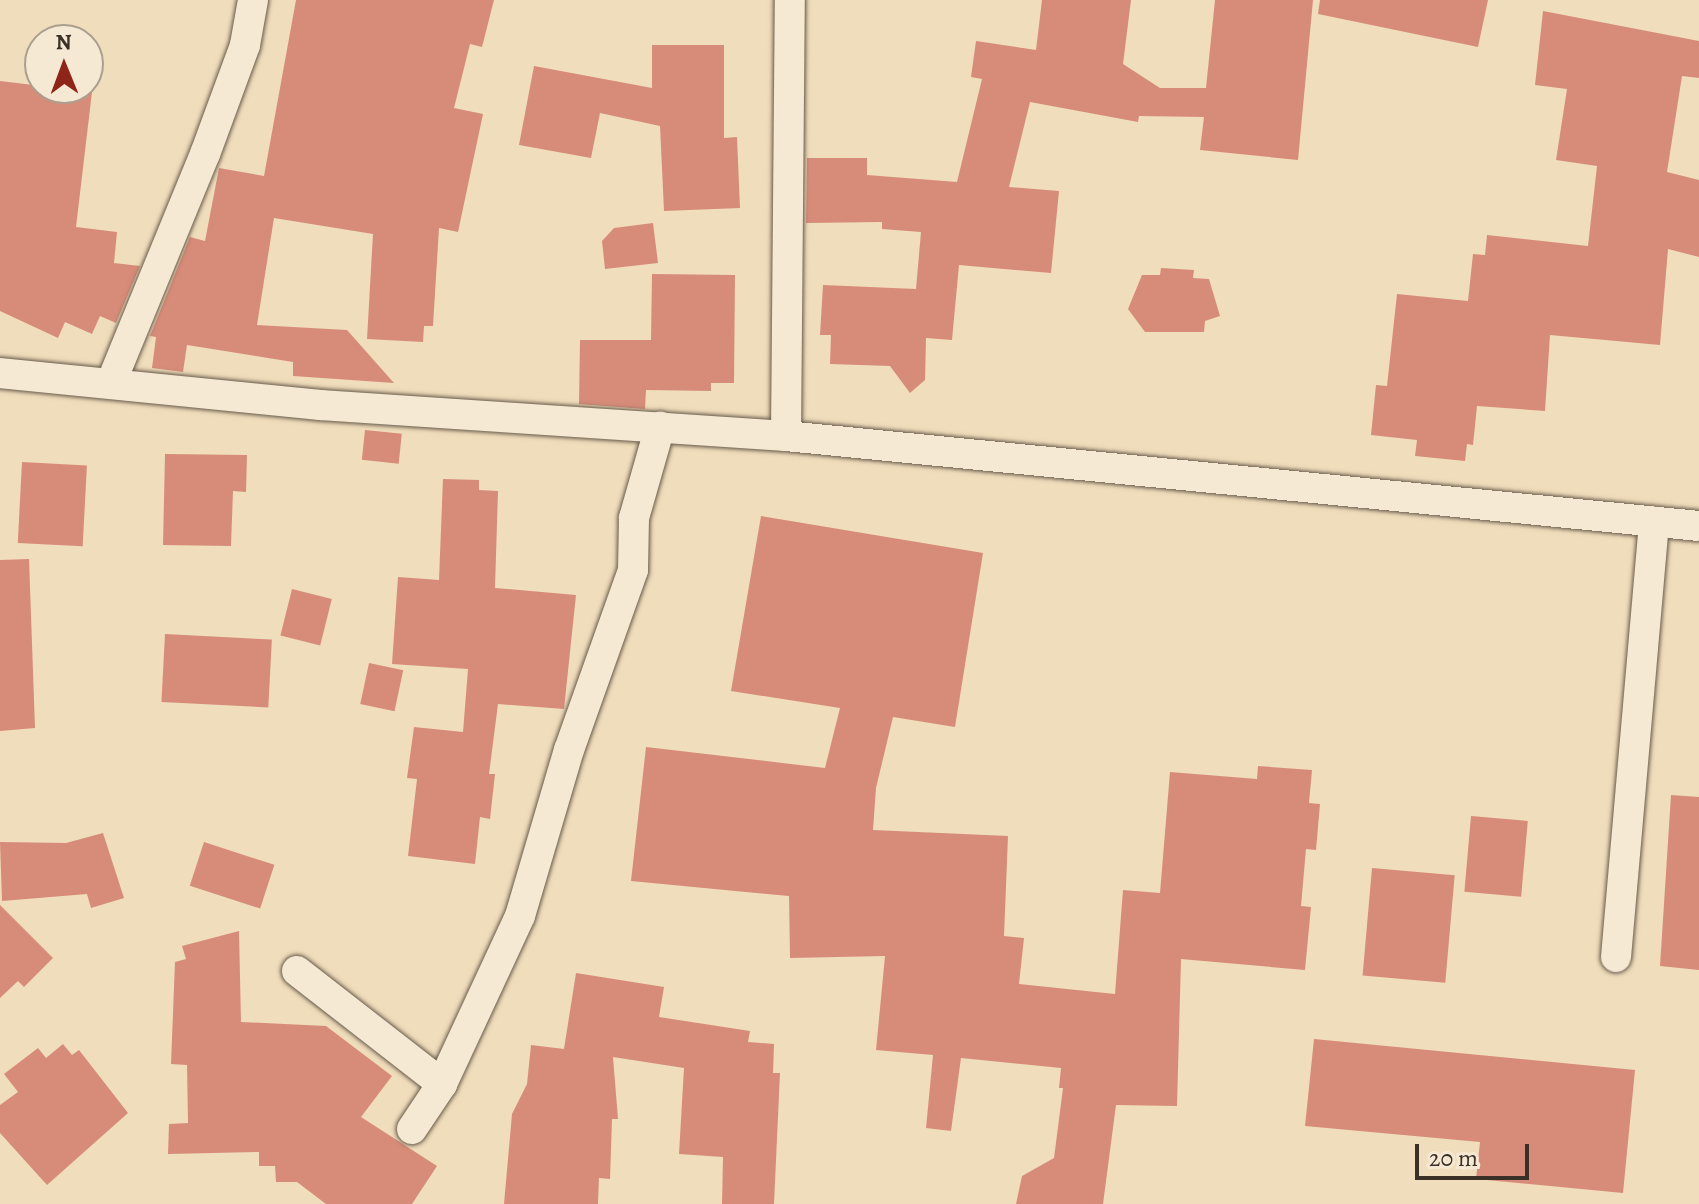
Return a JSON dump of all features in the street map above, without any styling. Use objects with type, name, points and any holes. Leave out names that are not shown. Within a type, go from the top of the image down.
[{"type":"street","points":[[111,383],[205,154],[245,45],[253,0]]},
{"type":"street","points":[[786,436],[790,0]]},
{"type":"street","points":[[0,373],[290,402],[786,436],[1699,526]]},
{"type":"street","points":[[412,1129],[442,1084],[520,916],[569,750],[633,570],[634,518],[660,427]]},
{"type":"street","points":[[1616,957],[1654,522]]},
{"type":"street","points":[[297,971],[442,1084]]},
{"type":"building","points":[[296,0],[494,0],[482,47],[470,44],[454,108],[483,114],[458,232],[439,228],[433,326],[424,326],[423,342],[367,339],[373,234],[274,218],[257,325],[347,330],[394,383],[293,376],[293,362],[187,345],[183,372],[152,368],[156,337],[150,336],[190,237],[205,241],[219,168],[264,176]]},
{"type":"building","points":[[1042,0],[1131,0],[1123,64],[1160,88],[1206,88],[1215,0],[1313,0],[1298,160],[1200,150],[1204,117],[1139,116],[1138,122],[1030,102],[1009,187],[1059,191],[1051,273],[959,265],[952,340],[926,338],[925,380],[910,393],[890,366],[830,364],[831,335],[820,335],[823,285],[916,289],[921,232],[882,229],[882,222],[806,223],[807,158],[867,158],[867,175],[957,182],[982,79],[971,77],[976,41],[1036,50]]},
{"type":"building","points":[[1320,0],[1488,0],[1478,47],[1318,14]]},
{"type":"building","points":[[1543,11],[1699,41],[1699,78],[1682,76],[1667,172],[1699,180],[1699,257],[1668,249],[1660,345],[1550,335],[1545,411],[1477,406],[1473,445],[1467,444],[1465,461],[1415,456],[1417,440],[1371,435],[1376,385],[1387,386],[1397,294],[1468,301],[1473,254],[1485,255],[1487,235],[1588,246],[1597,166],[1556,160],[1567,89],[1535,85]]},
{"type":"building","points":[[652,45],[724,45],[724,138],[737,137],[740,208],[664,211],[660,126],[600,113],[591,158],[519,145],[534,66],[652,88]]},
{"type":"building","points":[[0,81],[24,84],[24,104],[91,104],[76,227],[117,232],[114,263],[140,266],[116,323],[100,316],[92,334],[65,322],[58,338],[0,311]]},
{"type":"building","points":[[653,223],[658,263],[605,269],[602,241],[614,228]]},
{"type":"building","points":[[1161,268],[1194,270],[1193,278],[1209,279],[1220,316],[1205,321],[1204,332],[1145,332],[1128,309],[1142,275],[1160,275]]},
{"type":"building","points":[[652,274],[735,275],[734,383],[711,383],[711,391],[646,390],[645,409],[579,404],[580,340],[651,340]]},
{"type":"building","points":[[365,430],[402,434],[399,464],[362,460]]},
{"type":"building","points":[[165,454],[247,455],[246,492],[233,491],[231,546],[163,545]]},
{"type":"building","points":[[22,462],[87,465],[83,546],[18,543]]},
{"type":"building","points":[[443,479],[479,480],[479,490],[498,491],[495,588],[576,595],[564,709],[498,704],[489,774],[495,774],[490,819],[480,817],[475,864],[408,856],[417,779],[407,778],[414,727],[463,732],[468,669],[392,664],[398,577],[439,580]]},
{"type":"building","points":[[761,516],[983,553],[955,727],[893,717],[876,788],[873,830],[1008,836],[1004,936],[1024,938],[1019,984],[1115,994],[1123,890],[1160,893],[1170,772],[1257,779],[1258,766],[1312,770],[1309,803],[1320,804],[1316,850],[1306,849],[1301,906],[1311,907],[1305,970],[1181,959],[1177,1106],[1116,1105],[1103,1204],[1016,1204],[1022,1176],[1054,1158],[1063,1088],[1059,1088],[1061,1068],[961,1058],[951,1131],[926,1128],[933,1055],[876,1050],[885,956],[790,958],[789,896],[631,881],[646,747],[825,768],[840,708],[731,691]]},
{"type":"building","points":[[29,559],[35,728],[0,731],[0,560]]},
{"type":"building","points":[[292,589],[332,599],[320,645],[280,636]]},
{"type":"building","points":[[165,634],[272,640],[268,708],[161,702]]},
{"type":"building","points":[[369,663],[403,670],[395,711],[360,704]]},
{"type":"building","points":[[1671,795],[1699,797],[1699,970],[1660,966]]},
{"type":"building","points":[[1471,816],[1528,821],[1521,897],[1464,892]]},
{"type":"building","points":[[103,833],[124,898],[91,908],[87,894],[2,901],[0,842],[66,843]]},
{"type":"building","points":[[204,842],[274,865],[260,909],[190,886]]},
{"type":"building","points":[[1372,868],[1455,875],[1445,983],[1363,976]]},
{"type":"building","points":[[0,905],[53,958],[24,987],[18,981],[0,998]]},
{"type":"building","points":[[239,931],[241,1022],[326,1026],[392,1076],[361,1117],[437,1166],[412,1204],[326,1204],[297,1182],[276,1182],[275,1166],[259,1166],[259,1152],[168,1154],[169,1124],[188,1123],[187,1065],[171,1064],[175,962],[186,959],[182,946]]},
{"type":"building","points":[[576,973],[664,987],[659,1017],[750,1031],[748,1042],[774,1044],[773,1073],[780,1073],[774,1204],[722,1204],[723,1157],[679,1154],[684,1068],[613,1057],[618,1119],[612,1119],[610,1179],[599,1178],[598,1204],[504,1204],[512,1114],[527,1084],[531,1045],[564,1049]]},
{"type":"building","points":[[1314,1039],[1635,1070],[1623,1193],[1476,1179],[1480,1142],[1305,1126]]},
{"type":"building","points":[[63,1044],[72,1055],[79,1050],[128,1113],[47,1185],[0,1133],[0,1105],[18,1092],[4,1074],[38,1048],[46,1058]]}]
